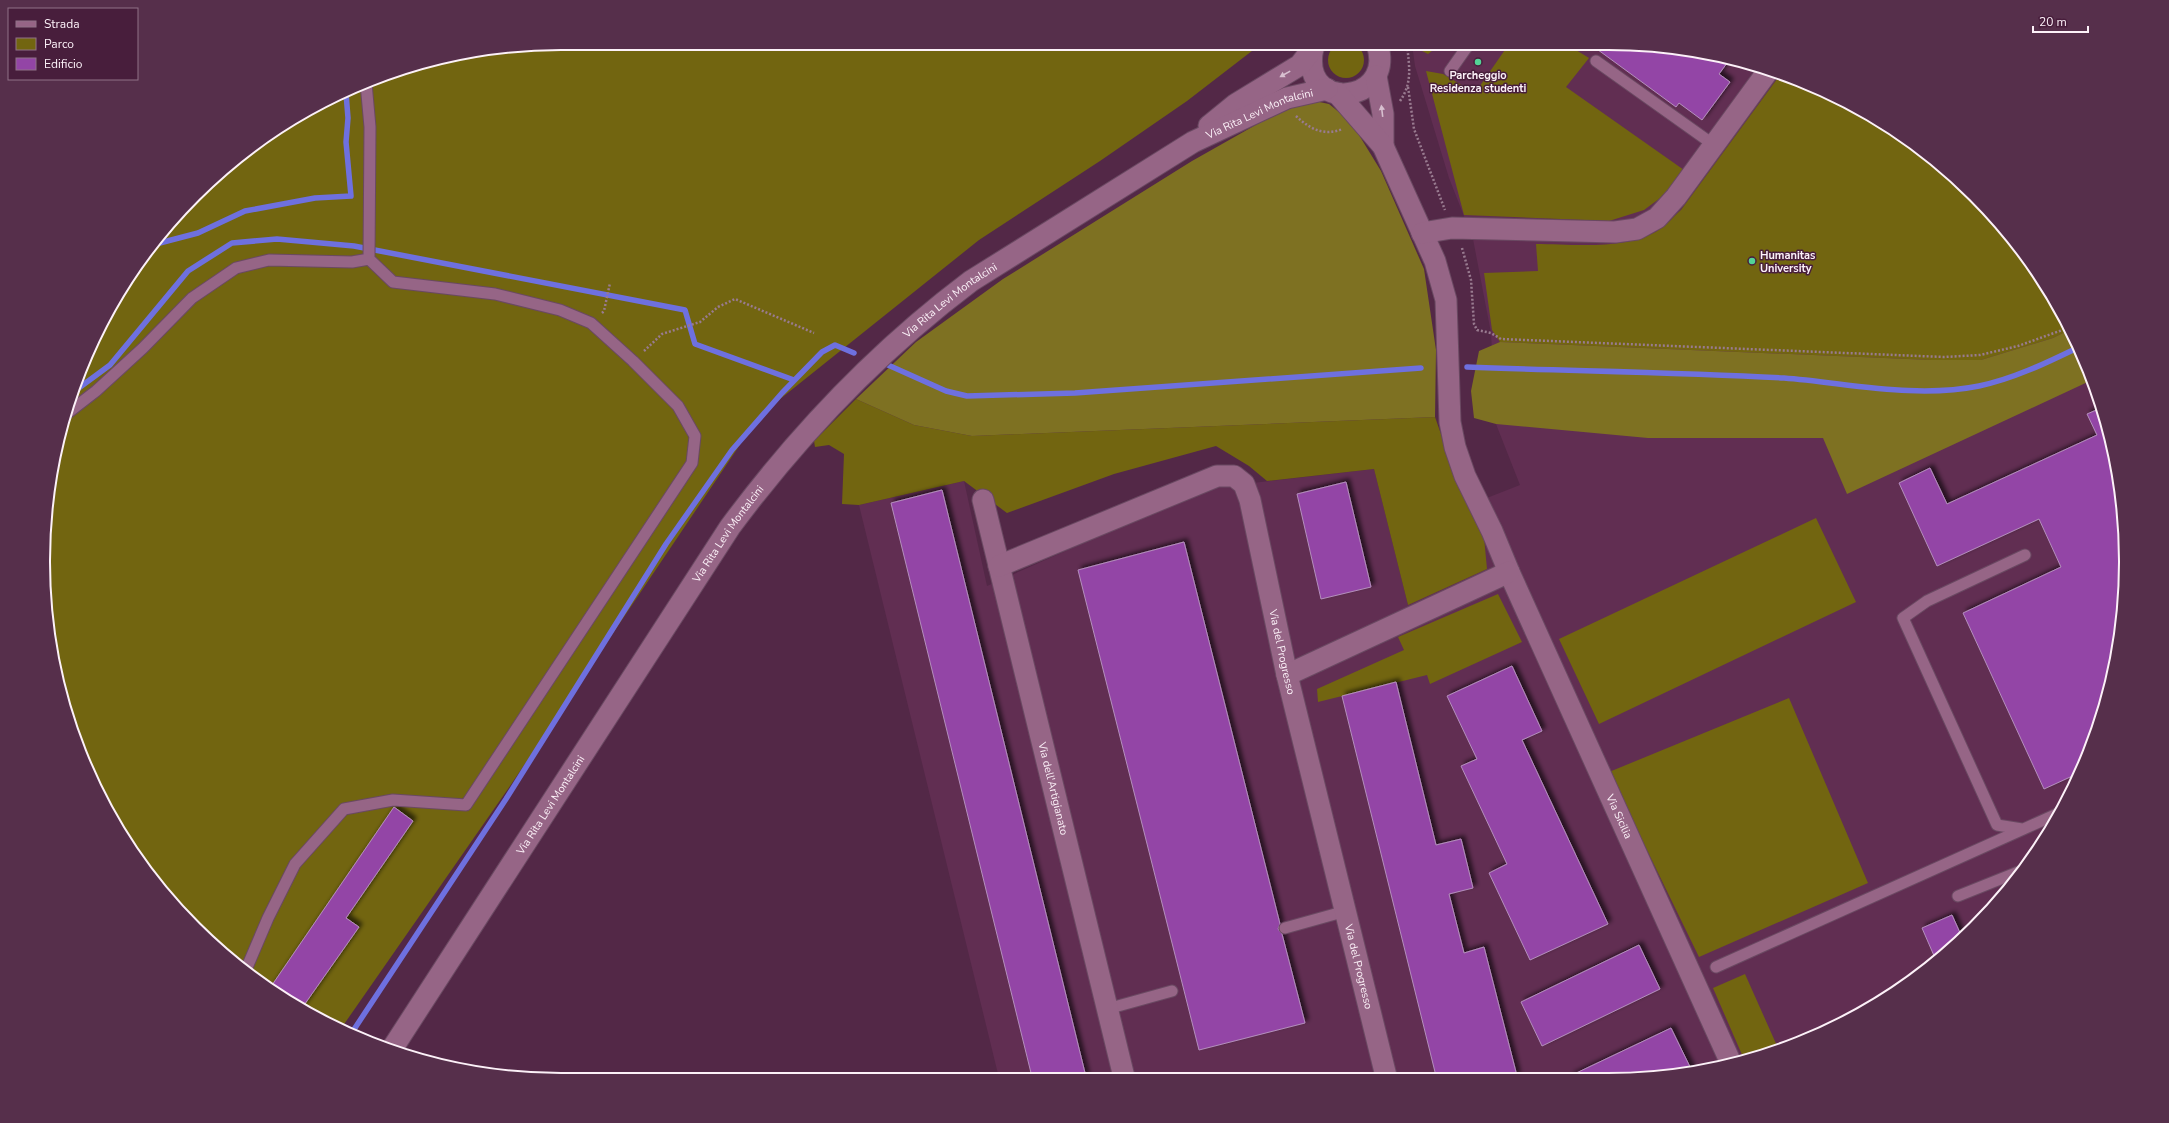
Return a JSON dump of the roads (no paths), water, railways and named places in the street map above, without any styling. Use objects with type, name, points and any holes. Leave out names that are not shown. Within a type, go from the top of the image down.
[{"type":"street","name":"Via Rita Levi Montalcini","points":[[1193,142],[1222,114],[1263,86],[1300,65],[1311,50]]},
{"type":"street","name":"Via Rita Levi Montalcini","points":[[1313,50],[1311,59],[1313,71],[1318,81],[1332,91]]},
{"type":"street","points":[[1379,50],[1380,65],[1376,76],[1383,114],[1383,146]]},
{"type":"street","points":[[1422,233],[1452,228],[1615,232],[1637,229],[1657,218],[1676,197],[1765,75]]},
{"type":"street","name":"Via Rita Levi Montalcini","points":[[395,1045],[730,527],[773,471],[837,398],[937,306],[971,281],[1193,142],[1286,98],[1332,91],[1348,94],[1360,91],[1369,85],[1376,76]]},
{"type":"street","points":[[1332,91],[1383,146]]},
{"type":"street","name":"Via Sicilia","points":[[1383,146],[1434,261],[1446,300],[1450,422],[1455,447],[1465,476],[1492,531],[1509,572],[1729,1058]]},
{"type":"street","name":"Via del Progresso","points":[[999,566],[1217,476],[1234,476],[1244,484],[1250,500],[1287,675],[1385,1073]]},
{"type":"street","name":"Via dell'Artigianato","points":[[983,500],[1123,1073]]},
{"type":"street","points":[[1287,675],[1509,572]]},
{"type":"lane","points":[[1450,70],[1465,50]]},
{"type":"lane","points":[[1596,60],[1714,145]]},
{"type":"lane","points":[[248,965],[268,918],[295,864],[344,809],[393,800],[466,806],[692,463],[696,436],[678,406],[591,323],[560,310],[496,294],[393,282],[369,259],[370,127],[366,89]]},
{"type":"lane","points":[[73,408],[96,391],[143,348],[192,298],[236,268],[269,260],[352,262],[369,259]]},
{"type":"lane","points":[[2022,830],[1997,825],[1904,618],[1927,601],[2025,555]]},
{"type":"lane","points":[[1716,967],[2050,817]]},
{"type":"lane","points":[[1958,896],[2012,874]]},
{"type":"lane","points":[[1285,928],[1346,911]]},
{"type":"lane","points":[[1107,1009],[1172,990]]},
{"type":"waterway","points":[[162,242],[198,233],[245,211],[315,198],[351,196],[346,142],[348,118],[346,98]]},
{"type":"waterway","points":[[81,386],[110,365],[188,271],[232,243],[277,239],[354,246],[685,310],[695,344],[794,380]]},
{"type":"waterway","points":[[354,1029],[506,799],[666,544],[732,450],[782,393],[822,352],[835,345],[854,353]]},
{"type":"waterway","points":[[1467,367],[1784,378],[1882,389],[1931,391],[1955,390],[1992,383],[2029,370],[2073,350]]},
{"type":"waterway","points":[[888,365],[946,391],[967,396],[1075,393],[1421,368]]},
{"type":"place","name":"Parcheggio Residenza studenti","points":[[1478,62]]},
{"type":"place","name":"Humanitas University","points":[[1752,261]]}]
